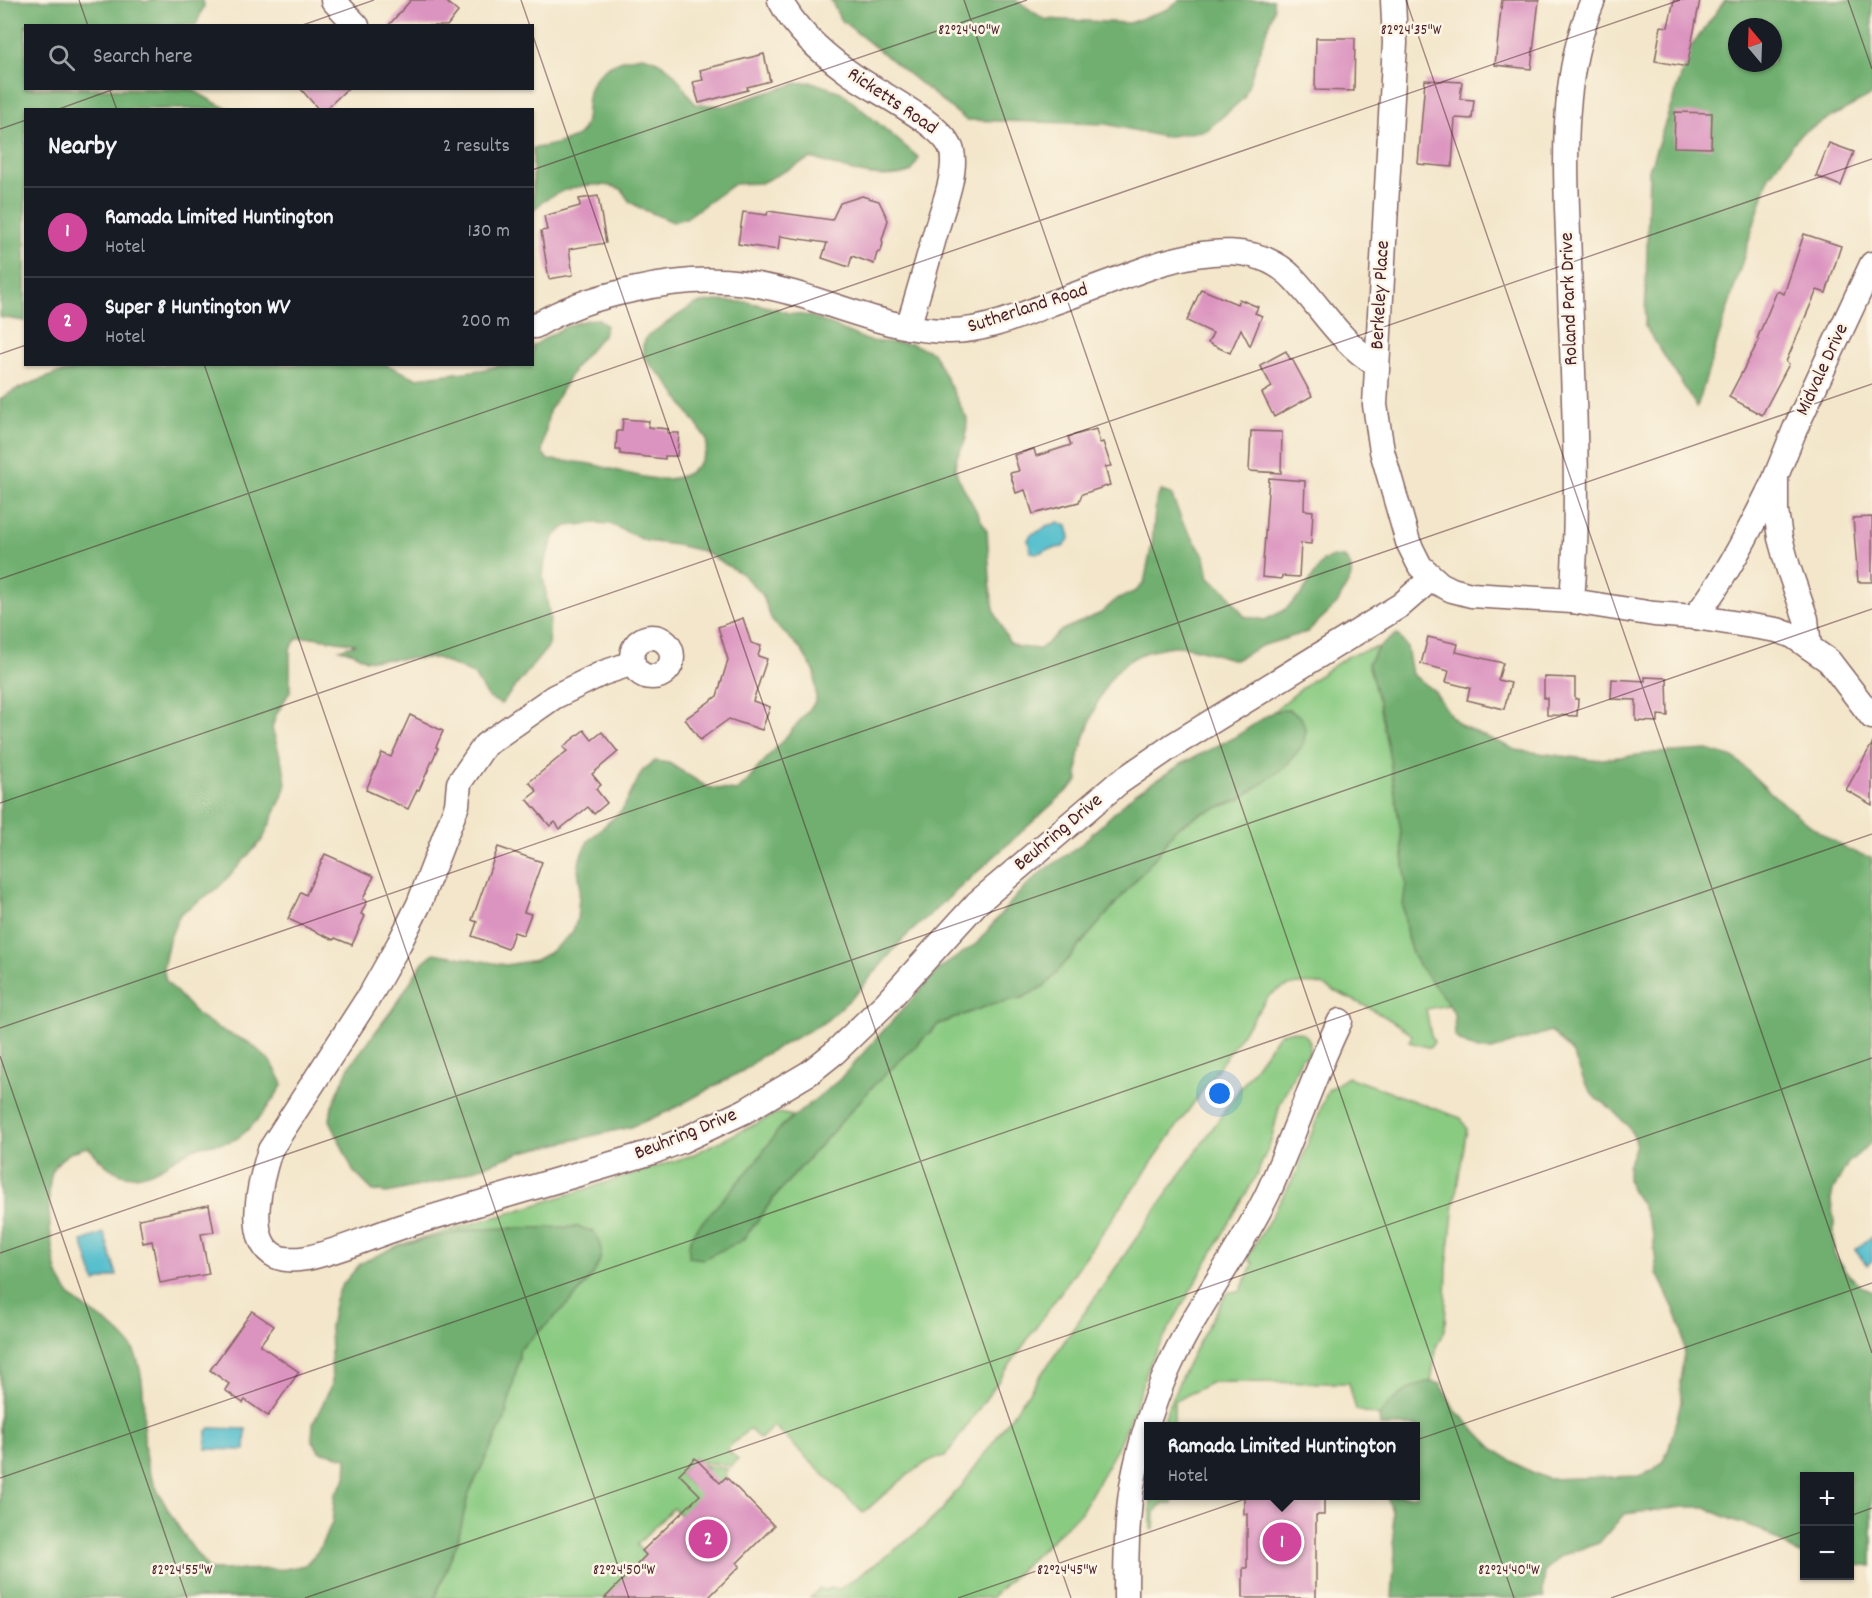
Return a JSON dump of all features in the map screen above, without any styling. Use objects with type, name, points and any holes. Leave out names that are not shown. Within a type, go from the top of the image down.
[{"type":"street","points":[[333,0],[355,24]]},
{"type":"street","name":"Ricketts Road","points":[[780,0],[796,24],[820,50],[849,73],[926,122],[947,141],[952,151],[953,164],[946,197],[908,327]]},
{"type":"street","name":"Berkeley Place","points":[[1394,0],[1395,43],[1375,405],[1382,451],[1408,542],[1420,566],[1432,578]]},
{"type":"street","name":"Roland Park Drive","points":[[1572,601],[1575,521],[1567,218],[1567,111],[1578,47],[1593,0]]},
{"type":"street","name":"Sutherland Road","points":[[536,326],[562,310],[599,297],[660,284],[711,279],[764,286],[871,319],[908,327],[949,331],[978,328],[1183,257],[1225,252],[1245,253],[1263,258],[1280,267],[1351,347],[1377,365]]},
{"type":"street","name":"Midvale Drive","points":[[1695,617],[1716,591],[1732,564],[1776,476],[1795,429],[1872,264]]},
{"type":"street","name":"Midvale Drive","points":[[1776,476],[1776,511],[1780,538],[1806,619],[1809,646]]},
{"type":"street","points":[[1432,578],[1452,590],[1471,595],[1572,601],[1777,630],[1809,646],[1829,661],[1872,717]]},
{"type":"street","name":"Beuhring Drive","points":[[633,663],[603,673],[562,692],[528,714],[485,745],[459,783],[457,805],[419,903],[386,968],[270,1150],[258,1196],[260,1234],[264,1246],[271,1253],[282,1259],[308,1258],[405,1226],[652,1152],[715,1126],[779,1092],[809,1073],[834,1053],[885,1004],[976,903],[1118,784],[1172,747],[1393,610],[1432,578]]},
{"type":"street","points":[[1149,1422],[1162,1385],[1180,1346],[1268,1191],[1300,1118],[1323,1055],[1340,1021]]},
{"type":"street","points":[[1126,1598],[1129,1509],[1144,1441]]},
{"type":"green space","points":[[0,0],[142,0],[144,2],[203,0],[204,6],[196,24],[24,24],[24,90],[193,90],[227,108],[24,108],[24,321],[0,317]]},
{"type":"green space","points":[[831,0],[1016,0],[1044,19],[1129,23],[1168,9],[1179,0],[1273,0],[1274,9],[1244,98],[1207,130],[1164,137],[1106,124],[966,120],[840,19]]},
{"type":"green space","points":[[1725,0],[1872,0],[1872,95],[1800,134],[1769,176],[1697,407],[1645,326],[1649,170],[1691,47]]},
{"type":"green space","points":[[642,56],[661,63],[679,80],[695,104],[725,106],[797,83],[812,82],[841,92],[919,158],[912,171],[887,176],[848,170],[811,158],[761,183],[734,184],[686,218],[673,222],[640,208],[629,201],[621,189],[610,186],[586,185],[563,191],[534,209],[534,148],[555,144],[577,136],[584,128],[590,87],[608,67]]},
{"type":"green space","points":[[716,301],[747,302],[788,313],[810,316],[869,341],[912,344],[933,352],[967,419],[966,439],[955,467],[987,531],[991,593],[995,613],[1009,642],[1018,647],[1040,649],[1062,630],[1101,613],[1117,599],[1136,591],[1144,583],[1152,544],[1156,500],[1161,491],[1171,494],[1183,523],[1205,557],[1209,578],[1226,591],[1244,616],[1265,620],[1283,611],[1300,596],[1323,561],[1333,557],[1345,558],[1351,567],[1351,577],[1337,604],[1307,632],[1261,646],[1235,660],[1198,649],[1173,646],[1140,654],[1121,667],[1106,685],[1091,719],[1079,757],[1078,781],[903,939],[857,993],[825,1022],[669,1111],[631,1127],[522,1152],[443,1181],[387,1193],[373,1191],[353,1171],[330,1120],[332,1106],[349,1067],[392,1010],[423,962],[434,953],[506,965],[536,960],[549,953],[572,933],[577,920],[580,884],[578,869],[581,855],[588,841],[622,810],[643,770],[655,761],[669,763],[707,787],[736,791],[749,780],[816,701],[815,672],[800,648],[772,621],[762,594],[742,574],[703,551],[646,541],[610,524],[595,523],[567,526],[555,535],[545,561],[543,576],[550,619],[548,647],[501,704],[489,698],[473,674],[437,658],[366,660],[340,649],[356,644],[312,637],[297,638],[290,649],[290,691],[276,715],[272,728],[284,770],[286,784],[282,797],[263,839],[219,887],[180,914],[169,940],[163,968],[166,981],[197,1014],[221,1030],[250,1043],[272,1063],[283,1084],[257,1120],[234,1140],[198,1147],[151,1172],[134,1176],[114,1171],[88,1147],[65,1156],[57,1163],[51,1177],[50,1219],[58,1274],[64,1287],[73,1298],[121,1334],[136,1356],[142,1383],[144,1447],[149,1472],[155,1486],[173,1518],[210,1570],[285,1569],[305,1565],[318,1551],[332,1523],[335,1494],[346,1478],[347,1458],[319,1451],[312,1439],[313,1424],[332,1384],[330,1327],[335,1299],[342,1285],[361,1263],[399,1245],[475,1229],[579,1227],[594,1232],[601,1248],[600,1259],[596,1270],[577,1294],[519,1350],[505,1418],[468,1495],[458,1540],[435,1598],[0,1598],[0,399],[15,390],[55,374],[99,366],[389,366],[416,378],[498,366],[534,366],[534,345],[573,324],[599,319],[606,326],[603,335],[576,366],[549,411],[542,452],[548,460],[585,463],[648,478],[676,478],[689,473],[699,463],[706,451],[706,438],[665,379],[643,355],[643,345],[647,336],[695,304]]},
{"type":"green space","points":[[1397,634],[1407,647],[1412,674],[1435,692],[1451,716],[1462,726],[1516,750],[1594,760],[1708,750],[1736,759],[1799,817],[1838,843],[1872,857],[1872,1142],[1848,1163],[1833,1190],[1831,1201],[1834,1221],[1834,1253],[1845,1271],[1861,1286],[1872,1292],[1872,1567],[1854,1565],[1854,1472],[1800,1472],[1800,1554],[1762,1530],[1705,1507],[1684,1507],[1624,1514],[1599,1543],[1560,1556],[1545,1571],[1543,1591],[1545,1598],[1392,1598],[1395,1552],[1392,1512],[1388,1500],[1420,1500],[1420,1422],[1380,1422],[1379,1416],[1394,1400],[1420,1384],[1430,1382],[1441,1384],[1455,1410],[1496,1451],[1521,1467],[1548,1479],[1639,1476],[1652,1471],[1663,1461],[1669,1448],[1681,1402],[1680,1382],[1684,1351],[1682,1331],[1657,1273],[1653,1235],[1642,1205],[1631,1189],[1628,1179],[1628,1166],[1636,1145],[1628,1126],[1606,1104],[1596,1099],[1585,1083],[1573,1054],[1551,1031],[1492,1050],[1476,1049],[1459,1040],[1455,1036],[1454,1014],[1413,956],[1407,937],[1403,906],[1406,884],[1389,754],[1368,663],[1379,647]]},
{"type":"green space","points":[[1379,647],[1368,663],[1389,754],[1401,833],[1406,884],[1403,906],[1407,937],[1413,956],[1449,1005],[1426,1009],[1434,1042],[1430,1048],[1409,1042],[1412,1035],[1395,1023],[1322,985],[1297,984],[1279,990],[1268,997],[945,1457],[927,1462],[915,1470],[863,1513],[774,1426],[760,1439],[749,1429],[727,1449],[738,1460],[731,1466],[698,1461],[695,1458],[679,1474],[692,1487],[708,1471],[703,1465],[728,1469],[725,1472],[726,1477],[689,1514],[680,1515],[673,1508],[637,1545],[647,1555],[605,1598],[435,1598],[458,1540],[468,1495],[505,1418],[519,1350],[582,1289],[594,1232],[579,1227],[475,1229],[399,1245],[690,1156],[778,1113],[793,1116],[780,1128],[754,1164],[743,1240],[776,1195],[874,1085],[939,1024],[992,1004],[1022,998],[1046,985],[1158,854],[1175,829],[1200,814],[1239,800],[1289,710],[1274,711],[1312,680],[1350,655]]},
{"type":"green space","points":[[1289,710],[1301,717],[1306,731],[1303,745],[1285,767],[1239,800],[1200,814],[1175,829],[1158,854],[1046,985],[1022,998],[992,1004],[939,1024],[874,1085],[776,1195],[743,1240],[703,1259],[689,1257],[689,1244],[695,1230],[754,1164],[780,1128],[839,1080],[939,969],[977,943],[1017,895],[1039,874],[1078,847],[1134,794],[1183,763],[1235,737],[1274,711]]},
{"type":"green space","points":[[1296,1031],[1308,1038],[1309,1051],[1307,1057],[1302,1057],[1280,1104],[1271,1141],[1257,1174],[1150,1362],[1133,1412],[1115,1452],[1081,1512],[991,1598],[810,1598],[819,1589],[837,1590],[841,1588],[922,1529],[948,1503],[953,1493],[961,1487],[1048,1365],[1279,1034]]},
{"type":"green space","points":[[1348,1077],[1461,1118],[1467,1129],[1454,1205],[1447,1267],[1445,1330],[1437,1344],[1431,1382],[1416,1386],[1402,1394],[1379,1416],[1356,1410],[1349,1383],[1212,1382],[1174,1402],[1174,1422],[1163,1422],[1182,1375],[1226,1295],[1229,1292],[1240,1292],[1253,1263],[1248,1260],[1249,1255],[1297,1172],[1328,1090]]},
{"type":"green space","points":[[1151,1500],[1172,1500],[1172,1504],[1163,1504],[1155,1511],[1154,1530],[1151,1529]]},
{"type":"water","points":[[1058,522],[1067,526],[1070,537],[1065,544],[1062,547],[1040,553],[1031,552],[1028,540],[1031,534]]},
{"type":"water","points":[[104,1233],[117,1275],[95,1282],[82,1241]]},
{"type":"water","points":[[1872,1236],[1872,1261],[1867,1265],[1855,1250]]},
{"type":"water","points":[[210,1428],[246,1429],[245,1450],[206,1449],[207,1431]]},
{"type":"building","points":[[411,0],[444,0],[458,12],[449,24],[390,24]]},
{"type":"building","points":[[1502,0],[1539,0],[1531,69],[1495,65]]},
{"type":"building","points":[[1674,0],[1700,0],[1687,67],[1655,61],[1661,26],[1668,27]]},
{"type":"building","points":[[1316,38],[1355,38],[1354,91],[1315,90]]},
{"type":"building","points":[[764,54],[770,81],[747,87],[748,90],[699,103],[693,82],[703,80],[700,70]]},
{"type":"building","points":[[1425,80],[1462,82],[1460,99],[1474,100],[1472,119],[1455,118],[1452,167],[1418,164]]},
{"type":"building","points":[[302,90],[346,90],[327,108],[317,108]]},
{"type":"building","points":[[1675,112],[1712,113],[1711,148],[1674,147]]},
{"type":"building","points":[[1829,143],[1854,152],[1841,186],[1816,176]]},
{"type":"building","points":[[598,196],[606,243],[569,249],[573,275],[549,279],[541,231],[547,230],[544,216],[580,206],[579,199]]},
{"type":"building","points":[[862,196],[879,201],[888,220],[881,251],[877,253],[874,264],[852,256],[849,267],[822,258],[827,243],[780,236],[778,250],[738,244],[743,212],[767,215],[768,211],[832,220],[840,203]]},
{"type":"building","points":[[1804,234],[1841,246],[1826,293],[1817,290],[1786,362],[1789,364],[1762,415],[1729,397],[1759,340],[1757,339],[1777,291],[1784,294]]},
{"type":"building","points":[[1201,289],[1237,304],[1239,299],[1258,307],[1255,313],[1262,316],[1250,346],[1241,329],[1230,353],[1208,343],[1213,333],[1187,321]]},
{"type":"building","points":[[1286,351],[1312,396],[1274,417],[1262,393],[1272,387],[1260,365]]},
{"type":"building","points":[[623,419],[649,421],[648,427],[668,429],[667,433],[679,433],[677,456],[665,456],[665,459],[620,454],[620,450],[616,450],[617,431],[622,431]]},
{"type":"building","points":[[1096,429],[1111,466],[1105,467],[1110,485],[1082,494],[1079,502],[1033,514],[1025,490],[1016,493],[1010,473],[1019,471],[1014,455],[1034,449],[1036,456],[1071,445],[1068,437]]},
{"type":"building","points":[[1251,431],[1282,432],[1281,473],[1249,471]]},
{"type":"building","points":[[1269,478],[1305,481],[1304,510],[1313,511],[1311,544],[1301,543],[1299,577],[1282,576],[1281,579],[1262,577]]},
{"type":"building","points":[[1872,517],[1872,582],[1858,582],[1853,518]]},
{"type":"building","points":[[743,618],[751,643],[761,646],[758,656],[767,659],[753,701],[770,707],[762,730],[729,719],[700,740],[685,719],[717,696],[728,660],[718,627]]},
{"type":"building","points":[[1428,637],[1458,644],[1456,652],[1503,663],[1498,680],[1511,683],[1504,709],[1467,700],[1470,688],[1446,682],[1449,671],[1421,664]]},
{"type":"building","points":[[1544,677],[1575,678],[1575,699],[1578,699],[1577,716],[1547,715]]},
{"type":"building","points":[[1645,677],[1667,678],[1668,716],[1658,715],[1658,722],[1636,721],[1636,700],[1611,699],[1612,679],[1645,681]]},
{"type":"building","points":[[410,715],[443,731],[436,747],[438,748],[408,809],[366,790],[382,753],[391,757]]},
{"type":"building","points":[[584,730],[592,740],[602,732],[618,752],[592,774],[601,785],[596,789],[607,803],[594,814],[588,807],[560,829],[555,822],[550,826],[527,799],[537,791],[529,782],[567,751],[563,747]]},
{"type":"building","points":[[1872,744],[1872,805],[1846,790]]},
{"type":"building","points":[[498,847],[542,862],[524,912],[531,914],[523,935],[514,932],[508,949],[472,936],[477,922],[472,920]]},
{"type":"building","points":[[325,854],[374,876],[363,899],[367,901],[361,914],[365,916],[352,945],[335,938],[334,940],[288,919],[301,892],[306,895]]},
{"type":"building","points":[[209,1205],[214,1232],[201,1234],[209,1274],[160,1283],[152,1241],[143,1243],[139,1219]]},
{"type":"building","points":[[252,1311],[274,1326],[260,1345],[299,1372],[268,1416],[245,1400],[243,1403],[225,1390],[229,1384],[210,1370]]},
{"type":"building","points":[[695,1458],[720,1483],[726,1477],[774,1526],[737,1563],[740,1566],[708,1598],[605,1598],[646,1555],[642,1551],[700,1495],[679,1474]]},
{"type":"building","points":[[1244,1500],[1324,1500],[1324,1515],[1316,1515],[1316,1598],[1243,1598],[1243,1568],[1247,1568],[1247,1514],[1244,1514]]},
{"type":"place","name":"Super 8 Huntington WV","points":[[708,1539]]},
{"type":"place","name":"Ramada Limited Huntington","points":[[1282,1542]]}]
